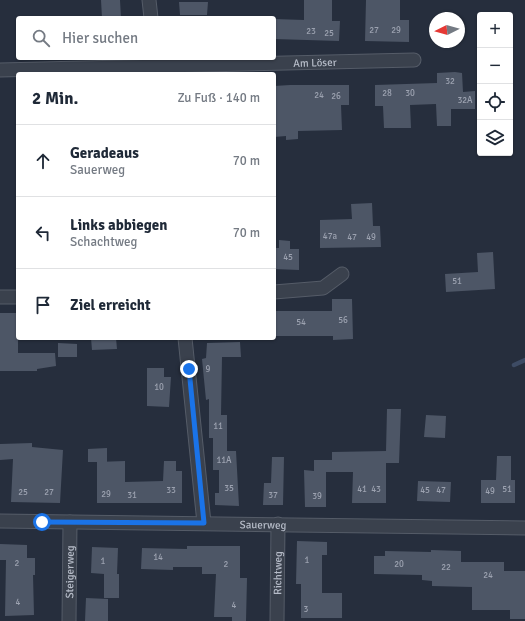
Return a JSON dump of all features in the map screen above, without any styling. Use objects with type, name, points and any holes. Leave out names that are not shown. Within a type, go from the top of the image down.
[{"type":"street","points":[[150,0],[151,16]]},
{"type":"street","name":"Am Löser","points":[[0,70],[414,60]]},
{"type":"street","points":[[276,292],[323,288],[342,274]]},
{"type":"street","points":[[0,297],[16,297]]},
{"type":"street","points":[[186,340],[204,523]]},
{"type":"street","name":"Sauerweg","points":[[0,521],[525,528]]},
{"type":"street","name":"Steigerweg","points":[[69,621],[70,522]]},
{"type":"street","name":"Richtweg","points":[[277,621],[278,524]]},
{"type":"building","points":[[101,0],[120,0],[121,16],[102,16]]},
{"type":"building","points":[[304,0],[332,0],[332,21],[340,21],[339,41],[276,39],[276,19],[304,20]]},
{"type":"building","points":[[366,0],[400,0],[400,20],[409,20],[409,42],[365,41]]},
{"type":"building","points":[[179,2],[208,2],[207,15],[180,15]]},
{"type":"building","points":[[437,73],[462,73],[463,92],[475,91],[475,109],[451,109],[451,126],[437,126],[436,104],[410,105],[411,128],[384,128],[383,106],[375,106],[375,85],[437,83]]},
{"type":"building","points":[[349,85],[349,105],[341,105],[342,130],[298,131],[298,139],[286,140],[286,136],[276,137],[276,86]]},
{"type":"building","points":[[372,203],[373,226],[380,226],[381,247],[320,248],[320,220],[352,219],[351,204]]},
{"type":"building","points":[[279,240],[290,241],[290,249],[299,249],[299,270],[276,269],[276,248],[279,248]]},
{"type":"building","points":[[493,252],[495,289],[446,292],[445,274],[478,272],[477,253]]},
{"type":"building","points":[[332,299],[352,299],[353,339],[333,340],[333,336],[276,336],[276,311],[332,311]]},
{"type":"building","points":[[0,313],[16,313],[16,340],[18,340],[18,353],[55,353],[56,366],[37,369],[37,371],[0,371]]},
{"type":"building","points":[[91,340],[116,340],[117,349],[92,350]]},
{"type":"building","points":[[240,342],[241,357],[222,357],[221,415],[227,415],[227,451],[236,451],[239,506],[215,505],[215,493],[219,493],[219,470],[213,470],[213,438],[209,438],[209,399],[206,400],[202,359],[206,358],[207,343]]},
{"type":"building","points":[[58,343],[77,344],[77,357],[58,357]]},
{"type":"building","points":[[147,368],[164,368],[164,377],[171,377],[169,407],[147,406]]},
{"type":"building","points":[[387,409],[401,409],[399,463],[386,463],[386,503],[352,503],[353,472],[326,472],[326,507],[305,507],[304,470],[314,471],[314,460],[332,460],[332,452],[386,451]]},
{"type":"building","points":[[426,415],[446,416],[445,438],[424,437]]},
{"type":"building","points":[[32,443],[32,447],[63,450],[60,503],[11,502],[13,459],[0,460],[0,444]]},
{"type":"building","points":[[107,448],[107,462],[88,462],[88,449]]},
{"type":"building","points":[[497,456],[511,456],[511,480],[515,480],[515,503],[481,503],[481,480],[496,480]]},
{"type":"building","points":[[272,457],[284,457],[283,505],[263,505],[264,483],[271,483]]},
{"type":"building","points":[[125,461],[125,482],[163,481],[164,461],[176,461],[176,471],[182,471],[182,503],[97,503],[97,462]]},
{"type":"building","points":[[418,481],[451,482],[450,502],[417,501]]},
{"type":"building","points":[[297,541],[327,542],[327,555],[322,555],[322,593],[342,593],[342,618],[301,618],[301,584],[296,584]]},
{"type":"building","points":[[0,544],[27,545],[27,558],[35,558],[35,575],[33,575],[34,615],[5,616],[6,560],[0,560]]},
{"type":"building","points":[[187,546],[240,546],[240,578],[247,578],[246,621],[232,621],[232,617],[214,617],[216,574],[202,574],[202,567],[173,567],[173,570],[141,569],[142,548],[187,549]]},
{"type":"building","points":[[92,547],[118,548],[117,574],[119,574],[119,598],[104,598],[104,574],[91,573]]},
{"type":"building","points":[[431,550],[461,551],[461,562],[504,562],[504,571],[525,571],[525,619],[510,619],[510,610],[472,610],[472,587],[432,586],[432,581],[422,580],[422,575],[374,574],[374,556],[385,556],[385,551],[431,552]]},
{"type":"building","points":[[86,598],[108,599],[108,621],[85,621]]},
{"type":"waterway","points":[[514,365],[525,360]]},
{"type":"route","points":[[42,522],[204,523],[189,369]]}]
